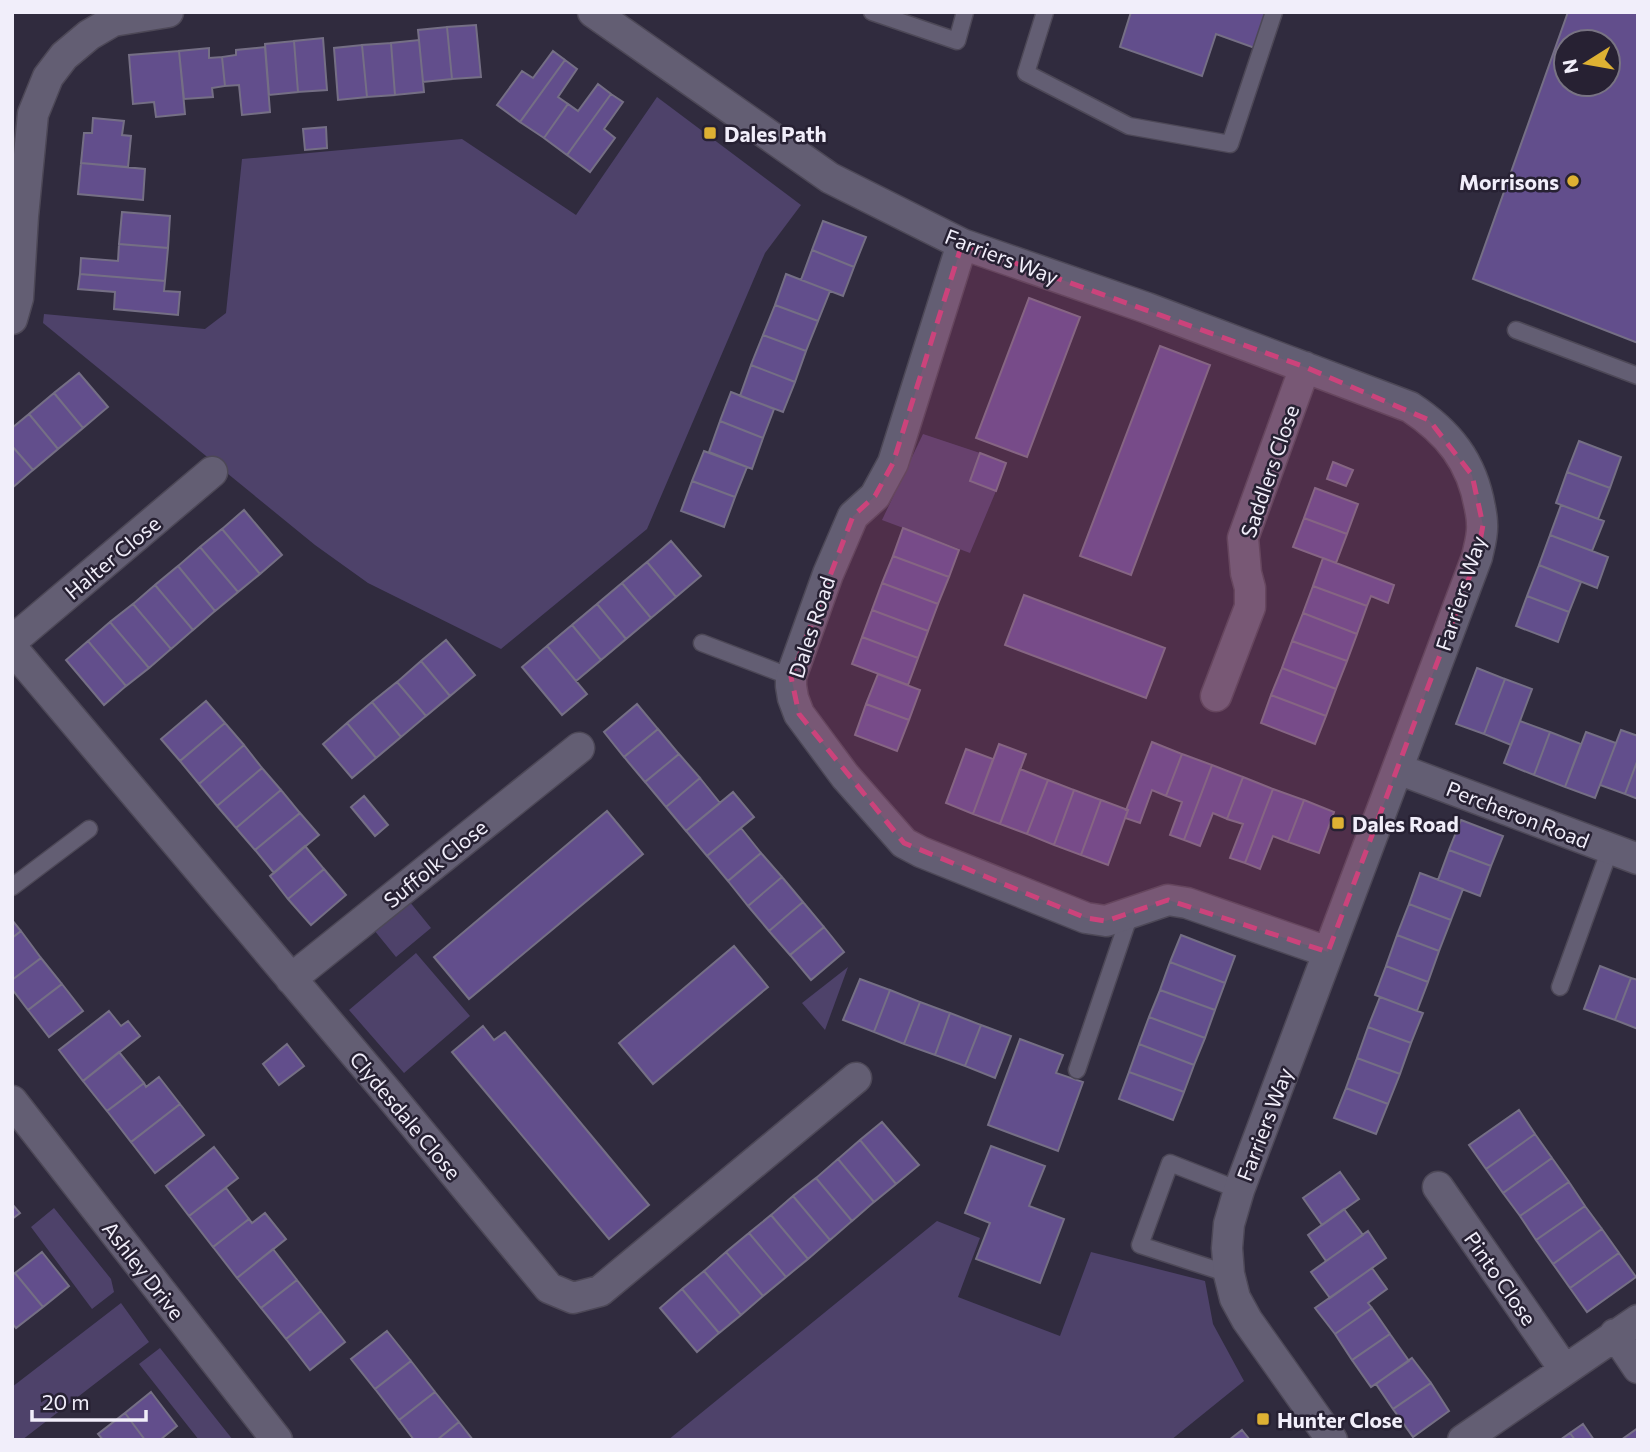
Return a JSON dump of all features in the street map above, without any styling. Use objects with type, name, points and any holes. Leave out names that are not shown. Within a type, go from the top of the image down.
[{"type":"street","points":[[12,319],[18,298],[23,216],[22,113],[64,56],[89,35],[113,21],[168,12]]},
{"type":"street","name":"Farriers Way","points":[[593,12],[830,177],[962,244],[1147,308],[1410,407],[1429,419],[1448,437],[1472,475],[1483,525],[1477,557],[1239,1190],[1229,1224],[1229,1274],[1235,1297],[1247,1320],[1332,1440]]},
{"type":"street","name":"Dales Road","points":[[962,244],[892,463],[875,496],[853,516],[828,574],[791,677],[793,698],[799,714],[845,776],[904,843],[921,852],[1086,918],[1106,921],[1168,900],[1187,903],[1328,952]]},
{"type":"street","name":"Saddlers Close","points":[[1216,696],[1250,607],[1243,538],[1305,367]]},
{"type":"street","name":"Halter Close","points":[[12,641],[212,472]]},
{"type":"street","name":"Clydesdale Close","points":[[12,648],[549,1287],[573,1297],[600,1291],[856,1078]]},
{"type":"street","name":"Suffolk Close","points":[[291,979],[579,748]]},
{"type":"street","name":"Percheron Road","points":[[1398,769],[1624,854]]},
{"type":"street","name":"Ashley Drive","points":[[12,1101],[277,1440]]},
{"type":"street","name":"Pinto Close","points":[[1438,1187],[1564,1369]]},
{"type":"street","points":[[1463,1440],[1626,1327],[1638,1368]]},
{"type":"lane","points":[[872,12],[957,41],[965,12]]},
{"type":"lane","points":[[1045,12],[1026,72],[1129,126],[1230,144],[1274,12]]},
{"type":"lane","points":[[1516,330],[1638,376]]},
{"type":"lane","points":[[702,643],[791,677]]},
{"type":"lane","points":[[12,887],[89,829]]},
{"type":"lane","points":[[1560,987],[1624,854]]},
{"type":"lane","points":[[1077,1070],[1130,914]]},
{"type":"lane","points":[[1229,1274],[1140,1245],[1170,1163],[1239,1190]]},
{"type":"highlighted area","points":[[962,244],[1305,367],[1429,420],[1472,475],[1483,525],[1477,557],[1328,952],[1168,900],[1106,921],[1086,918],[904,843],[799,714],[791,677],[853,516],[875,496],[893,463]]},
{"type":"shaded area","points":[[657,97],[801,205],[765,253],[647,529],[501,649],[368,583],[315,545],[43,323],[44,314],[205,329],[226,313],[242,159],[462,139],[576,215]]},
{"type":"shaded area","points":[[923,434],[980,453],[970,481],[996,491],[970,553],[882,520]]},
{"type":"shaded area","points":[[409,901],[431,928],[396,957],[374,930]]},
{"type":"shaded area","points":[[416,953],[470,1016],[404,1073],[349,1010]]},
{"type":"shaded area","points":[[848,967],[825,1030],[802,1003]]},
{"type":"shaded area","points":[[54,1208],[111,1279],[114,1292],[92,1309],[31,1227]]},
{"type":"shaded area","points":[[937,1221],[980,1238],[958,1297],[1060,1336],[1091,1252],[1205,1281],[1213,1324],[1244,1381],[1171,1440],[668,1440]]},
{"type":"shaded area","points":[[121,1303],[149,1342],[22,1440],[12,1440],[12,1387]]},
{"type":"shaded area","points":[[160,1348],[233,1440],[199,1440],[139,1364]]},
{"type":"building","points":[[1131,12],[1280,12],[1266,52],[1216,34],[1202,76],[1120,47]]},
{"type":"building","name":"Morrisons","points":[[1568,12],[1638,12],[1638,343],[1473,279],[1552,57],[1552,98],[1622,98],[1622,28],[1562,28]]},
{"type":"building","points":[[476,25],[481,77],[452,79],[447,27]]},
{"type":"building","points":[[447,27],[452,79],[423,82],[418,30]]},
{"type":"building","points":[[323,38],[327,90],[298,92],[294,41]]},
{"type":"building","points":[[419,40],[424,92],[395,95],[391,43]]},
{"type":"building","points":[[294,41],[298,92],[269,95],[265,44]]},
{"type":"building","points":[[391,43],[395,95],[367,97],[362,45]]},
{"type":"building","points":[[362,45],[367,97],[338,100],[334,48]]},
{"type":"building","points":[[265,47],[270,112],[242,115],[239,85],[225,86],[222,57],[236,55],[236,50]]},
{"type":"building","points":[[209,48],[209,58],[222,57],[225,86],[212,88],[213,97],[184,99],[179,51]]},
{"type":"building","points":[[179,51],[185,114],[156,117],[154,102],[133,104],[129,55]]},
{"type":"building","points":[[553,51],[565,60],[520,122],[497,105],[522,71],[533,78]]},
{"type":"building","points":[[565,60],[577,69],[558,97],[568,104],[544,138],[520,122]]},
{"type":"building","points":[[598,84],[611,94],[567,155],[544,138],[568,104],[578,111]]},
{"type":"building","points":[[611,94],[623,102],[604,129],[615,138],[590,172],[567,155]]},
{"type":"building","points":[[93,118],[124,121],[122,135],[131,136],[128,167],[81,163],[84,133],[92,133]]},
{"type":"building","points":[[326,127],[327,148],[305,150],[303,129]]},
{"type":"building","points":[[81,163],[145,169],[143,200],[78,194]]},
{"type":"building","points":[[122,212],[170,216],[168,248],[119,244]]},
{"type":"building","points":[[823,221],[866,237],[854,267],[812,250]]},
{"type":"building","points":[[119,244],[168,248],[165,281],[80,274],[81,258],[118,261]]},
{"type":"building","points":[[812,250],[854,267],[843,296],[801,280]]},
{"type":"building","points":[[80,274],[165,281],[164,291],[180,292],[178,315],[114,309],[115,292],[78,289]]},
{"type":"building","points":[[786,274],[830,291],[818,321],[775,305]]},
{"type":"building","points":[[1029,298],[1080,317],[1027,457],[976,438]]},
{"type":"building","points":[[775,305],[818,321],[806,351],[763,335]]},
{"type":"building","points":[[763,335],[806,351],[795,382],[751,365]]},
{"type":"building","points":[[1160,346],[1210,365],[1131,575],[1080,556]]},
{"type":"building","points":[[751,365],[795,382],[783,412],[740,396]]},
{"type":"building","points":[[79,373],[108,407],[83,428],[54,393]]},
{"type":"building","points":[[731,392],[774,409],[763,438],[720,421]]},
{"type":"building","points":[[54,393],[83,428],[58,449],[29,414]]},
{"type":"building","points":[[29,414],[58,449],[33,470],[12,446],[12,428]]},
{"type":"building","points":[[720,421],[763,438],[752,469],[709,452]]},
{"type":"building","points":[[1579,441],[1621,457],[1610,488],[1567,472]]},
{"type":"building","points":[[12,446],[33,470],[12,488]]},
{"type":"building","points":[[704,451],[747,467],[735,497],[692,481]]},
{"type":"building","points":[[980,453],[1006,463],[996,491],[970,481]]},
{"type":"building","points":[[1333,462],[1353,470],[1346,486],[1327,479]]},
{"type":"building","points":[[1567,472],[1610,488],[1598,519],[1556,503]]},
{"type":"building","points":[[692,481],[735,497],[724,527],[681,511]]},
{"type":"building","points":[[1315,488],[1358,504],[1347,534],[1304,518]]},
{"type":"building","points":[[1561,505],[1604,521],[1592,551],[1550,535]]},
{"type":"building","points":[[244,510],[282,555],[260,574],[222,529]]},
{"type":"building","points":[[1304,518],[1347,534],[1336,563],[1293,547]]},
{"type":"building","points":[[903,528],[959,550],[949,577],[893,556]]},
{"type":"building","points":[[222,529],[260,574],[238,592],[200,547]]},
{"type":"building","points":[[1550,535],[1608,557],[1597,588],[1539,565]]},
{"type":"building","points":[[671,541],[701,576],[676,597],[647,562]]},
{"type":"building","points":[[200,547],[238,592],[215,611],[178,566]]},
{"type":"building","points":[[893,556],[949,577],[938,604],[882,583]]},
{"type":"building","points":[[1323,558],[1394,585],[1388,603],[1371,596],[1367,606],[1313,586]]},
{"type":"building","points":[[647,562],[676,597],[651,618],[622,583]]},
{"type":"building","points":[[1539,565],[1581,582],[1569,612],[1527,596]]},
{"type":"building","points":[[178,566],[215,611],[193,630],[155,585]]},
{"type":"building","points":[[622,583],[651,618],[626,639],[597,604]]},
{"type":"building","points":[[882,583],[938,604],[928,631],[872,610]]},
{"type":"building","points":[[155,585],[193,630],[171,649],[133,604]]},
{"type":"building","points":[[1313,586],[1367,606],[1357,634],[1303,613]]},
{"type":"building","points":[[1024,595],[1165,648],[1146,698],[1005,645]]},
{"type":"building","points":[[1527,596],[1569,612],[1558,642],[1516,626]]},
{"type":"building","points":[[133,604],[171,649],[149,668],[110,622]]},
{"type":"building","points":[[597,604],[626,639],[601,660],[572,625]]},
{"type":"building","points":[[872,610],[928,631],[918,658],[862,637]]},
{"type":"building","points":[[1303,613],[1357,634],[1347,661],[1292,641]]},
{"type":"building","points":[[110,622],[149,668],[126,686],[88,641]]},
{"type":"building","points":[[572,625],[601,660],[576,681],[547,646]]},
{"type":"building","points":[[862,637],[918,658],[908,685],[852,664]]},
{"type":"building","points":[[446,640],[475,675],[450,696],[421,661]]},
{"type":"building","points":[[88,641],[126,686],[104,705],[66,660]]},
{"type":"building","points":[[1292,641],[1347,661],[1336,689],[1282,668]]},
{"type":"building","points":[[547,646],[587,694],[562,715],[522,667]]},
{"type":"building","points":[[421,661],[450,696],[426,716],[397,682]]},
{"type":"building","points":[[1282,668],[1336,689],[1326,716],[1271,695]]},
{"type":"building","points":[[1477,668],[1505,679],[1484,734],[1456,724]]},
{"type":"building","points":[[878,674],[920,690],[909,720],[866,704]]},
{"type":"building","points":[[1505,679],[1532,689],[1511,745],[1484,734]]},
{"type":"building","points":[[397,682],[426,716],[401,737],[372,702]]},
{"type":"building","points":[[1271,695],[1326,716],[1315,744],[1261,723]]},
{"type":"building","points":[[206,701],[225,723],[180,761],[161,739]]},
{"type":"building","points":[[372,702],[401,737],[376,758],[347,723]]},
{"type":"building","points":[[637,704],[658,729],[624,757],[604,732]]},
{"type":"building","points":[[866,704],[909,720],[897,751],[855,735]]},
{"type":"building","points":[[1520,721],[1550,732],[1534,775],[1504,763]]},
{"type":"building","points":[[225,723],[244,745],[199,784],[180,761]]},
{"type":"building","points":[[347,723],[376,758],[352,778],[323,744]]},
{"type":"building","points":[[658,729],[679,754],[645,782],[624,757]]},
{"type":"building","points":[[1621,730],[1638,736],[1638,759],[1625,794],[1600,785]]},
{"type":"building","points":[[1550,732],[1581,744],[1565,787],[1534,775]]},
{"type":"building","points":[[1586,732],[1616,743],[1595,798],[1565,787]]},
{"type":"building","points":[[1152,742],[1182,754],[1166,796],[1152,790],[1140,823],[1125,818],[1126,810]]},
{"type":"building","points":[[999,744],[1026,754],[1000,824],[973,814]]},
{"type":"building","points":[[244,745],[262,768],[217,806],[199,784]]},
{"type":"building","points":[[966,749],[993,759],[973,814],[946,803]]},
{"type":"building","points":[[679,754],[700,778],[666,807],[645,782]]},
{"type":"building","points":[[1182,754],[1212,765],[1184,840],[1170,835],[1182,802],[1166,796]]},
{"type":"building","points":[[1638,759],[1638,799],[1625,794]]},
{"type":"building","points":[[1212,765],[1243,777],[1227,819],[1213,813],[1200,846],[1184,840]]},
{"type":"building","points":[[262,768],[281,790],[236,828],[217,806]]},
{"type":"building","points":[[1020,769],[1048,780],[1027,834],[1000,824]]},
{"type":"building","points":[[1243,777],[1273,789],[1245,863],[1230,858],[1243,824],[1227,819]]},
{"type":"building","points":[[700,778],[720,803],[686,831],[666,807]]},
{"type":"building","points":[[1048,780],[1074,790],[1054,845],[1027,834]]},
{"type":"building","points":[[1273,789],[1304,800],[1288,842],[1273,836],[1260,869],[1245,863]]},
{"type":"building","points":[[281,790],[300,813],[255,850],[236,828]]},
{"type":"building","points":[[1074,790],[1101,800],[1081,855],[1054,845]]},
{"type":"building","points":[[733,792],[754,817],[707,856],[686,831]]},
{"type":"building","points":[[364,796],[388,825],[375,836],[351,807]]},
{"type":"building","points":[[1101,800],[1128,810],[1108,865],[1081,855]]},
{"type":"building","points":[[1304,800],[1334,812],[1319,853],[1288,842]]},
{"type":"building","points":[[607,811],[643,854],[469,999],[434,957]]},
{"type":"building","points":[[300,813],[319,835],[274,873],[255,850]]},
{"type":"building","points":[[1461,820],[1503,836],[1491,866],[1449,850]]},
{"type":"building","points":[[741,828],[761,853],[728,881],[707,856]]},
{"type":"building","points":[[305,846],[324,869],[288,899],[270,876]]},
{"type":"building","points":[[1449,850],[1491,866],[1480,896],[1438,880]]},
{"type":"building","points":[[761,853],[782,877],[748,906],[728,881]]},
{"type":"building","points":[[324,869],[346,895],[311,925],[288,899]]},
{"type":"building","points":[[1420,873],[1463,889],[1451,920],[1409,904]]},
{"type":"building","points":[[782,877],[803,902],[769,931],[748,906]]},
{"type":"building","points":[[803,902],[824,927],[790,955],[769,931]]},
{"type":"building","points":[[1409,904],[1451,920],[1439,951],[1397,935]]},
{"type":"building","points":[[12,920],[21,931],[12,938]]},
{"type":"building","points":[[824,927],[844,952],[811,980],[790,955]]},
{"type":"building","points":[[21,931],[41,958],[12,980],[12,938]]},
{"type":"building","points":[[1181,935],[1235,956],[1225,983],[1170,962]]},
{"type":"building","points":[[1397,935],[1439,951],[1428,982],[1386,966]]},
{"type":"building","points":[[734,946],[768,987],[653,1084],[619,1043]]},
{"type":"building","points":[[41,958],[62,984],[28,1010],[12,989],[12,980]]},
{"type":"building","points":[[1170,962],[1225,983],[1215,1010],[1160,990]]},
{"type":"building","points":[[1386,966],[1428,982],[1417,1011],[1375,995]]},
{"type":"building","points":[[1600,966],[1631,978],[1615,1020],[1584,1009]]},
{"type":"building","points":[[1631,978],[1638,980],[1638,1029],[1615,1020]]},
{"type":"building","points":[[860,979],[890,990],[874,1032],[843,1020]]},
{"type":"building","points":[[62,984],[83,1011],[49,1037],[28,1010]]},
{"type":"building","points":[[890,990],[920,1002],[904,1044],[874,1032]]},
{"type":"building","points":[[1160,990],[1215,1010],[1205,1038],[1149,1017]]},
{"type":"building","points":[[1380,997],[1423,1013],[1411,1043],[1368,1027]]},
{"type":"building","points":[[920,1002],[950,1013],[935,1055],[904,1044]]},
{"type":"building","points":[[109,1011],[121,1026],[128,1021],[140,1036],[83,1081],[59,1050]]},
{"type":"building","points":[[950,1013],[981,1025],[965,1066],[935,1055]]},
{"type":"building","points":[[1149,1017],[1205,1038],[1194,1065],[1139,1044]]},
{"type":"building","points":[[981,1025],[1011,1036],[995,1078],[965,1066]]},
{"type":"building","points":[[483,1026],[494,1040],[505,1032],[649,1205],[609,1239],[452,1052]]},
{"type":"building","points":[[1368,1027],[1411,1043],[1400,1074],[1357,1058]]},
{"type":"building","points":[[1020,1039],[1063,1055],[1056,1073],[1083,1082],[1058,1151],[988,1125]]},
{"type":"building","points":[[287,1044],[304,1066],[279,1085],[263,1064]]},
{"type":"building","points":[[1139,1044],[1194,1065],[1184,1092],[1129,1072]]},
{"type":"building","points":[[119,1052],[144,1083],[107,1111],[83,1081]]},
{"type":"building","points":[[1357,1058],[1400,1074],[1388,1104],[1346,1088]]},
{"type":"building","points":[[1129,1072],[1184,1092],[1173,1120],[1119,1099]]},
{"type":"building","points":[[159,1077],[180,1104],[131,1142],[107,1111],[144,1083],[146,1087]]},
{"type":"building","points":[[1346,1088],[1388,1104],[1376,1134],[1334,1118]]},
{"type":"building","points":[[180,1104],[204,1135],[155,1173],[131,1142]]},
{"type":"building","points":[[1519,1110],[1535,1134],[1486,1169],[1469,1145]]},
{"type":"building","points":[[882,1122],[919,1165],[896,1184],[860,1140]]},
{"type":"building","points":[[1535,1134],[1552,1158],[1503,1193],[1486,1169]]},
{"type":"building","points":[[860,1140],[896,1184],[874,1202],[838,1159]]},
{"type":"building","points":[[991,1146],[1045,1166],[1029,1206],[1064,1219],[1040,1283],[976,1259],[990,1223],[965,1213]]},
{"type":"building","points":[[214,1147],[238,1178],[189,1216],[166,1186]]},
{"type":"building","points":[[1552,1158],[1569,1182],[1520,1216],[1503,1193]]},
{"type":"building","points":[[838,1159],[874,1202],[852,1221],[816,1178]]},
{"type":"building","points":[[1340,1172],[1359,1199],[1322,1225],[1303,1198]]},
{"type":"building","points":[[816,1178],[852,1221],[830,1240],[793,1196]]},
{"type":"building","points":[[1569,1182],[1585,1206],[1536,1240],[1520,1216]]},
{"type":"building","points":[[226,1188],[249,1219],[213,1247],[189,1216]]},
{"type":"building","points":[[793,1196],[830,1240],[808,1259],[771,1215]]},
{"type":"building","points":[[12,1204],[20,1213],[12,1219]]},
{"type":"building","points":[[1585,1206],[1602,1229],[1553,1264],[1536,1240]]},
{"type":"building","points":[[1344,1209],[1363,1235],[1326,1261],[1308,1235]]},
{"type":"building","points":[[265,1213],[286,1239],[237,1278],[213,1247],[249,1219],[252,1223]]},
{"type":"building","points":[[771,1215],[808,1259],[786,1277],[749,1233]]},
{"type":"building","points":[[1602,1229],[1619,1253],[1570,1288],[1553,1264]]},
{"type":"building","points":[[1368,1231],[1386,1258],[1330,1298],[1311,1272]]},
{"type":"building","points":[[749,1233],[786,1277],[763,1296],[726,1252]]},
{"type":"building","points":[[273,1249],[297,1280],[261,1308],[237,1278]]},
{"type":"building","points":[[42,1252],[69,1286],[43,1307],[15,1273]]},
{"type":"building","points":[[726,1252],[763,1296],[741,1315],[704,1271]]},
{"type":"building","points":[[1619,1253],[1636,1277],[1587,1312],[1570,1288]]},
{"type":"building","points":[[1372,1268],[1387,1289],[1368,1303],[1372,1308],[1335,1334],[1315,1308]]},
{"type":"building","points":[[704,1271],[741,1315],[719,1333],[682,1289]]},
{"type":"building","points":[[15,1273],[43,1307],[16,1328],[12,1323],[12,1275]]},
{"type":"building","points":[[297,1280],[321,1311],[286,1339],[261,1308]]},
{"type":"building","points":[[682,1289],[719,1333],[697,1352],[660,1308]]},
{"type":"building","points":[[1372,1308],[1390,1334],[1352,1360],[1335,1334]]},
{"type":"building","points":[[321,1311],[345,1342],[310,1370],[286,1339]]},
{"type":"building","points":[[387,1331],[411,1361],[375,1389],[351,1359]]},
{"type":"building","points":[[1390,1334],[1409,1361],[1371,1387],[1352,1360]]},
{"type":"building","points":[[1412,1358],[1431,1383],[1393,1409],[1376,1384]]},
{"type":"building","points":[[411,1361],[435,1392],[399,1420],[375,1389]]},
{"type":"building","points":[[1431,1383],[1449,1411],[1413,1437],[1393,1409]]},
{"type":"building","points":[[151,1392],[177,1426],[160,1440],[145,1440],[125,1413]]},
{"type":"building","points":[[435,1392],[459,1422],[437,1440],[414,1440],[399,1420]]},
{"type":"building","points":[[125,1413],[145,1440],[103,1440],[98,1434]]},
{"type":"building","points":[[459,1422],[473,1440],[437,1440]]},
{"type":"building","points":[[1583,1424],[1594,1440],[1575,1440],[1570,1433]]},
{"type":"building","points":[[1638,1428],[1638,1440],[1621,1440]]},
{"type":"building","points":[[1242,1430],[1250,1440],[1229,1440]]},
{"type":"building","points":[[1570,1433],[1575,1440],[1560,1440]]},
{"type":"place","name":"Dales Path","points":[[710,133]]},
{"type":"place","name":"Morrisons","points":[[1573,181]]},
{"type":"place","name":"Dales Road","points":[[1338,823]]},
{"type":"place","name":"Hunter Close","points":[[1263,1419]]}]
